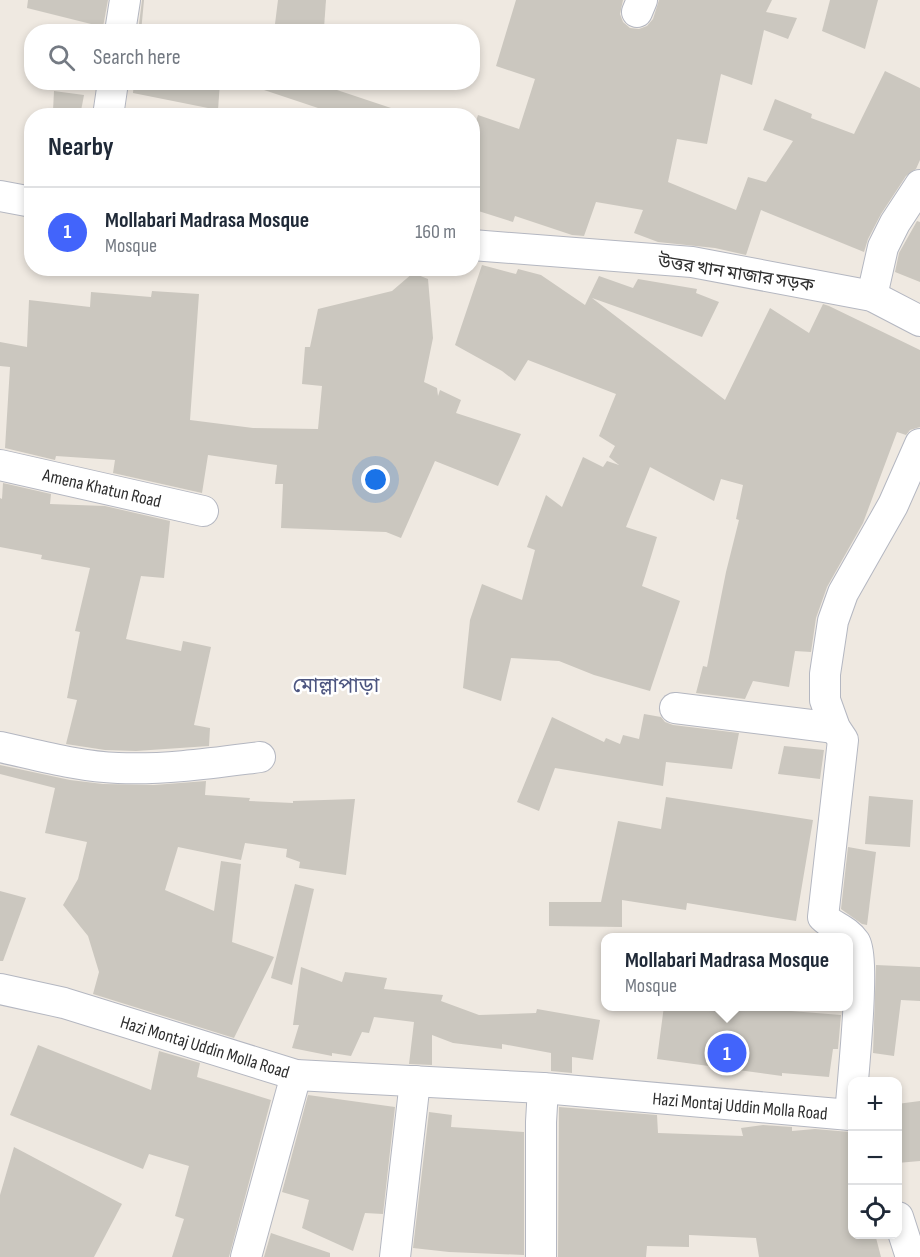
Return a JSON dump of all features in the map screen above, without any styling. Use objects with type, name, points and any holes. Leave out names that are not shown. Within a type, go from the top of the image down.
[{"type":"street","points":[[121,24],[124,0]]},
{"type":"street","points":[[109,108],[111,90]]},
{"type":"street","points":[[872,296],[883,247],[895,223],[920,185]]},
{"type":"street","points":[[0,196],[24,200]]},
{"type":"street","name":"উত্তর খান মাজার সড়ক","points":[[480,246],[692,262],[872,296],[920,321]]},
{"type":"street","name":"Hazi Montaj Uddin Molla Road","points":[[847,933],[830,925],[823,917],[843,740],[835,728],[825,700],[825,674],[833,621],[843,593],[893,505],[920,444]]},
{"type":"street","name":"Amena Khatun Road","points":[[0,465],[203,511]]},
{"type":"street","points":[[675,708],[835,728]]},
{"type":"street","points":[[0,747],[60,760],[116,768],[190,766],[260,757]]},
{"type":"street","name":"Hazi Montaj Uddin Molla Road","points":[[853,940],[857,944],[859,993],[854,1077]]},
{"type":"street","name":"Hazi Montaj Uddin Molla Road","points":[[0,989],[64,1003],[296,1075],[543,1088],[848,1118]]},
{"type":"street","points":[[246,1257],[296,1075]]},
{"type":"street","points":[[395,1257],[415,1081]]},
{"type":"street","points":[[541,1257],[543,1088]]},
{"type":"street","points":[[902,1231],[911,1257]]},
{"type":"building","points":[[28,0],[108,0],[104,24],[91,24],[27,8]]},
{"type":"building","points":[[142,0],[144,0],[142,24],[139,24]]},
{"type":"building","points":[[278,0],[326,0],[324,24],[275,24]]},
{"type":"building","points":[[516,0],[623,0],[620,14],[623,22],[630,28],[639,29],[647,26],[653,19],[659,0],[772,0],[766,12],[797,18],[788,39],[764,30],[752,85],[721,74],[707,144],[677,139],[668,182],[736,210],[748,177],[766,182],[793,141],[763,130],[775,99],[812,114],[811,118],[854,134],[885,71],[920,88],[920,160],[916,169],[906,176],[881,214],[864,252],[761,210],[746,255],[715,248],[658,242],[634,233],[643,210],[596,202],[584,236],[572,235],[515,216],[513,222],[480,212],[480,116],[519,129],[535,79],[496,66]]},
{"type":"building","points":[[830,0],[878,0],[865,49],[822,31]]},
{"type":"building","points":[[133,90],[219,90],[218,108],[133,93]]},
{"type":"building","points":[[264,90],[337,90],[391,108],[318,108]]},
{"type":"building","points":[[54,91],[84,95],[82,108],[53,108]]},
{"type":"building","points":[[917,221],[920,222],[920,282],[895,272],[899,253]]},
{"type":"building","points":[[482,265],[516,274],[518,269],[541,275],[585,305],[599,276],[633,288],[638,279],[697,289],[696,293],[719,302],[702,337],[592,298],[725,400],[770,308],[809,333],[823,304],[920,350],[920,427],[910,430],[906,435],[897,432],[863,523],[827,587],[816,618],[811,652],[795,651],[789,687],[753,681],[745,699],[696,693],[703,666],[707,667],[739,520],[736,519],[743,485],[721,479],[714,501],[650,467],[626,527],[657,537],[642,586],[680,601],[650,691],[594,675],[559,661],[511,658],[501,701],[463,688],[470,620],[482,584],[522,600],[535,550],[527,547],[546,495],[562,507],[583,457],[603,467],[607,461],[619,465],[609,457],[615,446],[599,436],[616,394],[528,360],[515,381],[502,371],[455,345]]},
{"type":"building","points":[[410,276],[428,279],[433,338],[424,382],[437,388],[438,396],[440,390],[461,400],[456,413],[521,434],[498,486],[435,461],[401,538],[386,532],[281,528],[283,484],[275,484],[277,465],[208,455],[202,493],[113,473],[115,460],[56,456],[55,460],[5,448],[10,367],[0,366],[0,342],[27,347],[29,300],[90,307],[91,292],[151,297],[152,291],[199,294],[190,420],[253,428],[318,429],[322,386],[302,384],[305,347],[310,347],[318,309],[392,291]]},
{"type":"building","points":[[3,483],[51,494],[50,504],[105,506],[170,521],[164,578],[141,576],[126,639],[181,651],[183,641],[211,647],[194,725],[210,728],[209,746],[136,751],[105,750],[66,744],[77,700],[67,698],[80,632],[75,631],[90,568],[41,559],[42,555],[0,547],[0,498],[2,499]]},
{"type":"building","points":[[644,714],[661,717],[665,722],[673,725],[739,733],[732,769],[666,762],[663,786],[555,768],[539,811],[517,802],[552,717],[604,742],[606,738],[620,744],[623,735],[639,739]]},
{"type":"building","points":[[784,746],[824,750],[820,779],[778,774]]},
{"type":"building","points":[[0,765],[70,780],[103,784],[154,785],[206,781],[205,795],[250,798],[249,801],[293,803],[293,801],[355,799],[346,875],[299,868],[300,862],[286,857],[287,849],[245,843],[241,860],[178,847],[165,890],[214,911],[221,861],[241,864],[232,942],[274,957],[234,1038],[93,994],[99,972],[88,936],[63,905],[78,879],[87,842],[45,833],[55,788],[0,774]]},
{"type":"building","points":[[869,796],[913,800],[910,847],[865,844]]},
{"type":"building","points":[[666,797],[813,820],[796,921],[687,903],[686,910],[622,900],[622,927],[549,926],[549,902],[601,902],[618,821],[661,829]]},
{"type":"building","points":[[848,847],[876,852],[867,925],[841,909]]},
{"type":"building","points":[[295,884],[314,889],[292,985],[271,978]]},
{"type":"building","points":[[0,891],[26,898],[3,961],[0,961]]},
{"type":"building","points":[[876,965],[920,967],[920,1001],[901,1000],[894,1056],[873,1053]]},
{"type":"building","points":[[301,967],[342,982],[345,972],[387,978],[384,989],[443,995],[441,1001],[479,1015],[536,1013],[537,1009],[600,1020],[593,1060],[572,1057],[572,1073],[551,1071],[551,1053],[502,1044],[502,1049],[453,1043],[432,1035],[432,1065],[409,1064],[414,1022],[374,1017],[369,1033],[362,1032],[351,1056],[332,1053],[332,1056],[292,1048],[299,1025],[293,1025]]},
{"type":"building","points":[[663,1011],[791,1011],[841,1015],[838,1049],[833,1049],[829,1077],[782,1073],[782,1076],[657,1059]]},
{"type":"building","points":[[38,1045],[151,1090],[159,1051],[200,1063],[197,1077],[271,1100],[229,1257],[172,1257],[184,1219],[175,1216],[189,1166],[149,1154],[143,1169],[10,1115]]},
{"type":"building","points":[[308,1095],[395,1107],[383,1214],[365,1213],[353,1251],[302,1228],[309,1200],[282,1192]]},
{"type":"building","points":[[920,1101],[920,1161],[902,1163],[902,1103]]},
{"type":"building","points":[[559,1107],[657,1115],[658,1133],[743,1136],[741,1128],[763,1125],[792,1127],[792,1131],[815,1129],[848,1132],[848,1239],[876,1239],[881,1257],[759,1257],[756,1238],[689,1235],[689,1247],[647,1246],[646,1257],[558,1257]]},
{"type":"building","points":[[429,1112],[452,1115],[451,1127],[524,1132],[524,1255],[413,1248]]},
{"type":"building","points":[[14,1147],[122,1204],[94,1257],[0,1257],[0,1195]]},
{"type":"building","points":[[271,1233],[330,1253],[330,1257],[264,1257]]},
{"type":"place","name":"Mollabari Madrasa Mosque","points":[[727,1053]]},
{"type":"district","name":"মোল্লাপাড়া","points":[[336,685]]}]
